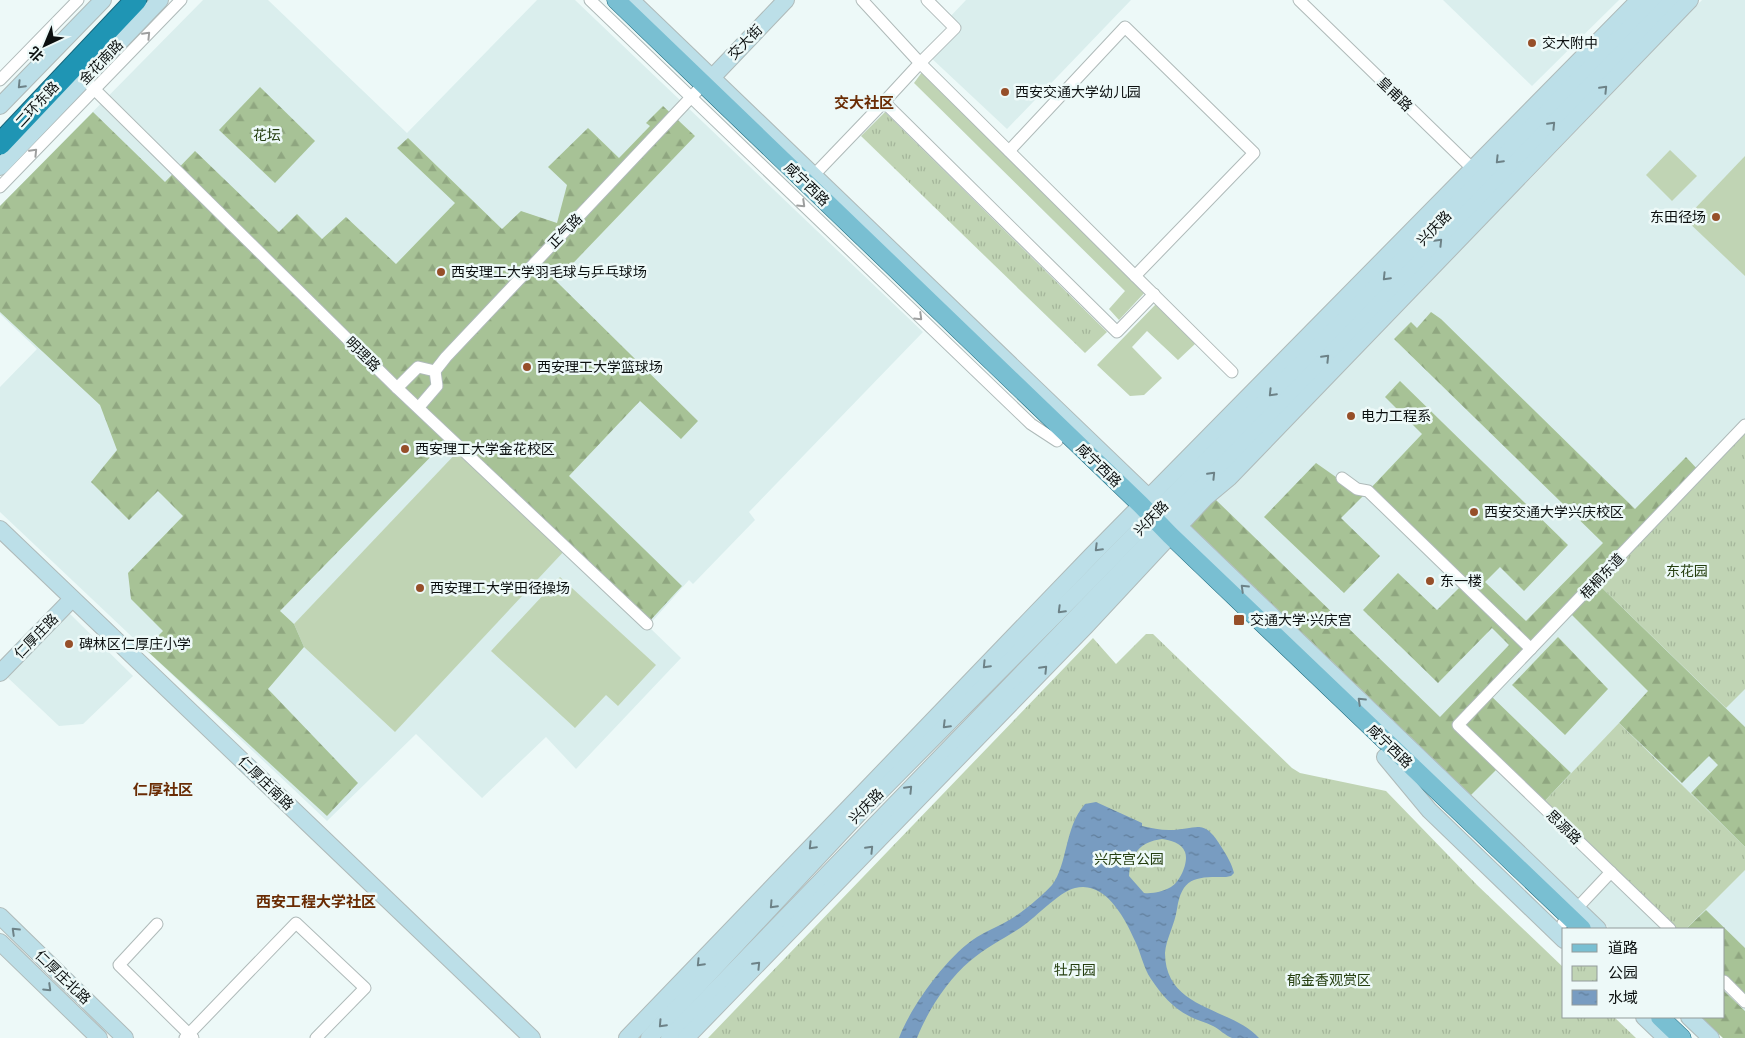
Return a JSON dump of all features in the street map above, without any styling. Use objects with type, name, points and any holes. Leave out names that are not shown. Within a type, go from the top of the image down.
[{"type":"highway","name":"二环东路","points":[[0,144],[77,54],[120,0]]},
{"type":"highway","name":"二环东路","points":[[0,127],[136,0]]},
{"type":"main road","name":"咸宁西路","points":[[603,0],[701,88],[1156,521],[1443,796],[1571,925]]},
{"type":"main road","name":"咸宁西路","points":[[616,0],[701,88],[1036,416],[1057,441],[1156,521],[1384,757],[1571,925]]},
{"type":"main road","points":[[1418,756],[1443,796]]},
{"type":"main road","points":[[1661,1018],[1682,1038]]},
{"type":"main road","points":[[1674,1018],[1695,1038]]},
{"type":"street","points":[[0,80],[78,0]]},
{"type":"street","points":[[0,106],[103,0]]},
{"type":"street","name":"金花南路","points":[[0,167],[89,84],[160,0]]},
{"type":"street","points":[[0,187],[89,84],[181,0]]},
{"type":"street","points":[[590,0],[814,176],[1156,521],[1418,756],[1571,925],[1591,928]]},
{"type":"street","points":[[631,0],[701,88]]},
{"type":"street","name":"交大街","points":[[701,88],[786,0]]},
{"type":"street","points":[[862,0],[920,62],[1232,372]]},
{"type":"street","points":[[814,176],[920,62],[955,28],[927,0]]},
{"type":"street","name":"皇甫路","points":[[1299,0],[1482,178]]},
{"type":"street","points":[[627,1038],[1156,521],[1482,178],[1639,0]]},
{"type":"street","name":"兴庆路","points":[[669,1038],[1482,178],[1656,0]]},
{"type":"street","name":"兴庆路","points":[[1482,178],[1673,0]]},
{"type":"street","points":[[686,1038],[1086,626],[1156,521],[1206,497],[1230,477],[1690,0]]},
{"type":"street","points":[[1009,151],[1125,27],[1254,152],[1135,276]]},
{"type":"street","name":"明理路","points":[[89,84],[397,388],[648,624]]},
{"type":"street","name":"正气路","points":[[435,371],[452,350],[701,88]]},
{"type":"street","points":[[884,102],[1118,332],[1154,294]]},
{"type":"street","points":[[397,388],[418,367],[435,371],[437,386],[419,407]]},
{"type":"street","name":"梧桐东道","points":[[1458,725],[1745,425]]},
{"type":"street","points":[[1342,478],[1357,489],[1368,490],[1531,649]]},
{"type":"street","name":"兴庆路","points":[[649,1038],[862,810],[1156,521]]},
{"type":"street","name":"仁厚庄南路","points":[[0,529],[532,1038]]},
{"type":"street","name":"仁厚庄路","points":[[0,673],[72,599]]},
{"type":"street","name":"思源路","points":[[1458,725],[1669,928]]},
{"type":"street","points":[[1571,925],[1611,872]]},
{"type":"street","name":"仁厚庄北路","points":[[0,916],[125,1038]]},
{"type":"street","points":[[157,924],[119,965],[189,1037],[296,923],[365,988],[316,1038]]},
{"type":"street","name":"仁厚庄北路","points":[[0,942],[99,1038]]},
{"type":"street","points":[[1725,982],[1745,1002]]},
{"type":"street","points":[[1645,1018],[1666,1038]]},
{"type":"street","points":[[1690,1018],[1711,1038]]},
{"type":"shaded area","name":"西安理工大学金花校区","points":[[203,0],[268,0],[407,133],[537,0],[575,0],[923,332],[749,512],[755,520],[693,584],[689,580],[648,626],[681,658],[576,769],[546,737],[482,798],[416,734],[327,821],[0,512],[0,387],[37,349],[0,314],[0,206]]},
{"type":"shaded area","name":"西安交通大学幼儿园","points":[[966,0],[1131,0],[1007,129],[928,55],[955,28],[947,20]]},
{"type":"shaded area","name":"交大附中","points":[[1443,0],[1619,0],[1532,86]]},
{"type":"shaded area","name":"西安交通大学兴庆校区","points":[[1702,0],[1745,0],[1745,1038],[1723,1038],[1702,1018],[1725,1018],[1725,928],[1609,928],[1190,525],[1531,178]]},
{"type":"shaded area","name":"碑林区仁厚庄小学","points":[[69,613],[133,676],[83,724],[59,726],[6,676]]},
{"type":"green space","points":[[925,68],[1148,289],[1119,320],[1109,309],[1125,291],[914,83]]},
{"type":"green space","name":"花坛","points":[[260,87],[315,141],[275,183],[219,130]]},
{"type":"green space","points":[[663,106],[695,136],[556,281],[698,421],[681,439],[640,401],[569,476],[682,586],[647,624],[450,437],[280,611],[294,624],[304,647],[268,689],[358,783],[327,816],[145,649],[163,631],[131,599],[128,573],[183,516],[158,491],[129,520],[91,482],[117,450],[100,405],[0,312],[0,206],[93,112],[165,182],[195,151],[279,232],[297,214],[322,239],[346,217],[396,264],[455,203],[397,148],[408,138],[502,229],[521,211],[557,223],[567,185],[548,167],[588,128],[619,158],[650,126],[646,123]]},
{"type":"green space","points":[[885,112],[1107,332],[1085,353],[861,136]]},
{"type":"green space","points":[[1670,150],[1697,176],[1672,201],[1646,175]]},
{"type":"green space","name":"东田径场","points":[[1745,156],[1745,276],[1685,219]]},
{"type":"green space","points":[[1157,303],[1195,344],[1178,360],[1147,331],[1132,347],[1162,378],[1144,395],[1130,396],[1097,365]]},
{"type":"green space","points":[[1431,312],[1441,319],[1635,509],[1686,457],[1700,472],[1596,582],[1745,727],[1745,847],[1691,793],[1718,765],[1709,756],[1682,783],[1619,723],[1648,691],[1568,611],[1489,694],[1571,773],[1541,805],[1500,766],[1471,795],[1190,525],[1215,499],[1440,717],[1509,645],[1492,628],[1438,683],[1363,610],[1398,573],[1437,610],[1463,584],[1368,491],[1422,434],[1385,397],[1400,381],[1568,545],[1524,591],[1500,567],[1485,582],[1526,621],[1603,543],[1394,339],[1411,322],[1417,328]]},
{"type":"green space","name":"东花园","points":[[1745,425],[1745,689],[1726,708],[1596,582]]},
{"type":"green space","points":[[461,448],[567,548],[395,732],[304,647],[294,624]]},
{"type":"green space","points":[[1316,463],[1363,496],[1341,518],[1380,556],[1344,593],[1264,517]]},
{"type":"green space","points":[[560,577],[656,665],[618,706],[606,695],[575,728],[491,651]]},
{"type":"green space","name":"兴庆宫公园","points":[[1146,634],[1153,634],[1292,768],[1300,773],[1386,791],[1477,885],[1562,966],[1562,1018],[1615,1018],[1636,1038],[708,1038],[1093,638],[1116,664]]},
{"type":"green space","points":[[1558,637],[1608,689],[1565,735],[1512,685]]},
{"type":"green space","points":[[1619,723],[1745,847],[1745,870],[1687,928],[1669,928],[1541,805]]},
{"type":"green space","points":[[1706,910],[1724,928],[1687,928]]},
{"type":"green space","points":[[1725,929],[1745,948],[1745,1002],[1725,982]]},
{"type":"green space","points":[[1725,992],[1745,1011],[1745,1038],[1723,1038],[1702,1018],[1725,1018]]},
{"type":"water","points":[[1096,802],[1142,823],[1142,826],[1169,830],[1194,827],[1205,828],[1215,838],[1229,860],[1234,873],[1226,877],[1199,878],[1187,884],[1183,890],[1179,898],[1165,953],[1168,972],[1176,986],[1187,997],[1247,1028],[1259,1038],[1232,1038],[1213,1026],[1183,1013],[1173,1005],[1148,974],[1131,932],[1120,912],[1105,895],[1086,887],[1075,888],[1061,895],[1024,925],[975,957],[946,986],[932,1007],[917,1038],[899,1038],[921,997],[954,956],[977,937],[1021,912],[1052,885],[1061,867],[1073,824],[1085,804]],"holes":[[[1162,839],[1175,842],[1185,852],[1186,861],[1183,871],[1178,881],[1171,887],[1158,892],[1144,893],[1129,876],[1132,861],[1134,855],[1142,846]]]},
{"type":"place","name":"交大附中","points":[[1532,43]]},
{"type":"place","name":"西安交通大学幼儿园","points":[[1005,92]]},
{"type":"place","name":"东田径场","points":[[1716,217]]},
{"type":"place","name":"西安理工大学羽毛球与乒乓球场","points":[[441,272]]},
{"type":"place","name":"西安理工大学篮球场","points":[[527,367]]},
{"type":"place","name":"电力工程系","points":[[1351,416]]},
{"type":"place","name":"西安理工大学金花校区","points":[[405,449]]},
{"type":"place","name":"西安交通大学兴庆校区","points":[[1474,512]]},
{"type":"place","name":"东一楼","points":[[1430,581]]},
{"type":"place","name":"西安理工大学田径操场","points":[[420,588]]},
{"type":"place","name":"交通大学·兴庆宫","points":[[1239,620]]},
{"type":"place","name":"碑林区仁厚庄小学","points":[[69,644]]},
{"type":"district","name":"交大社区","points":[[864,103]]},
{"type":"district","name":"仁厚社区","points":[[163,790]]},
{"type":"district","name":"西安工程大学社区","points":[[316,902]]},
{"type":"park label","name":"牡丹园","points":[[1075,970]]},
{"type":"park label","name":"郁金香观赏区","points":[[1329,980]]}]
